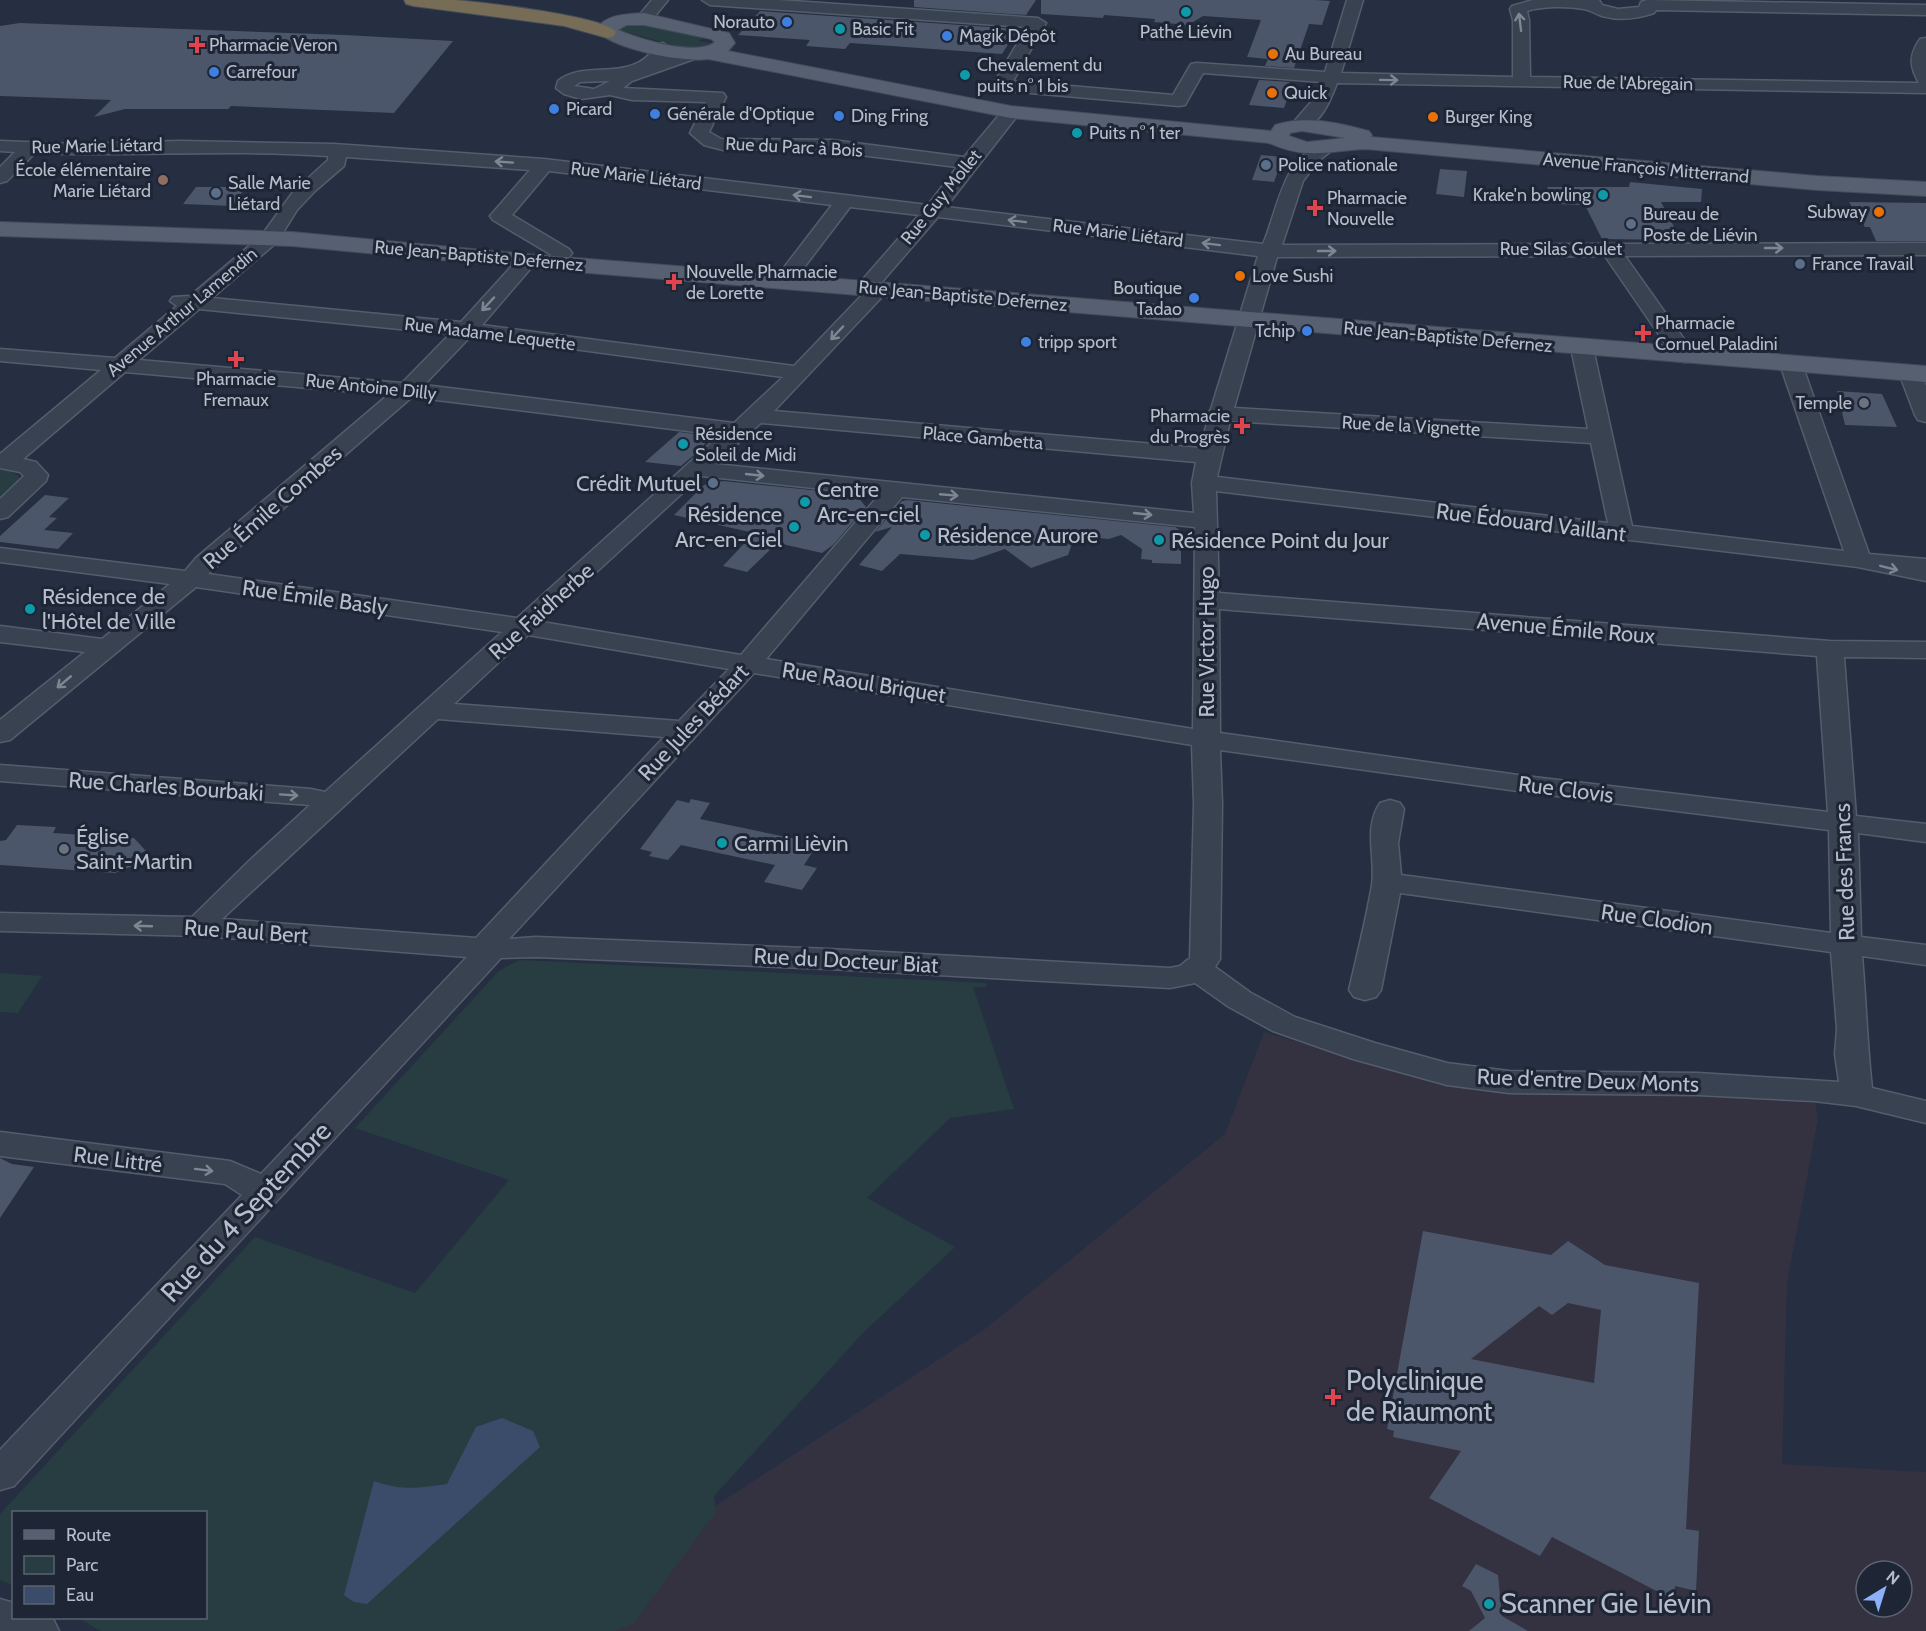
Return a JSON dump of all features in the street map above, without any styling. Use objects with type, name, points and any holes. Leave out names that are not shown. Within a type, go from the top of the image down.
[{"type":"highway","points":[[413,0],[564,20],[607,32]]},
{"type":"highway","points":[[470,0],[623,20]]},
{"type":"main road","points":[[708,50],[722,37],[644,19],[623,20],[605,29],[607,32],[663,48],[708,50],[1015,102],[1273,127],[1291,134]]},
{"type":"main road","points":[[708,50],[1011,112],[1272,137],[1291,134]]},
{"type":"main road","name":"Avenue François Mitterrand","points":[[1291,134],[1794,181],[1925,185]]},
{"type":"main road","name":"Rue Jean-Baptiste Defernez","points":[[0,223],[264,233],[562,254],[789,274],[873,286]]},
{"type":"main road","name":"Rue Jean-Baptiste Defernez","points":[[0,229],[264,233],[527,261],[873,286],[1921,371]]},
{"type":"main road","name":"Rue Jean-Baptiste Defernez","points":[[1248,316],[1582,348],[1682,351],[1795,363],[1921,371]]},
{"type":"street","points":[[644,19],[660,0]]},
{"type":"street","name":"Rue de l'Abregain","points":[[710,0],[1038,23],[1003,82],[1007,86],[1179,101],[1197,68],[1330,78],[1926,88]]},
{"type":"street","points":[[1294,181],[1298,156],[1291,134],[1307,121],[1322,99],[1343,45],[1344,33],[1355,0]]},
{"type":"street","points":[[1522,81],[1521,20],[1518,9],[1526,5],[1590,2],[1607,12],[1623,14],[1648,10],[1644,2],[1926,10]]},
{"type":"street","points":[[1926,43],[1918,53],[1918,60],[1926,80]]},
{"type":"street","points":[[610,83],[658,58],[664,52],[663,48]]},
{"type":"street","points":[[610,83],[708,50]]},
{"type":"street","name":"Rue du Parc à Bois","points":[[610,83],[632,95],[717,97],[699,133],[708,141],[721,145],[748,147],[795,144],[829,145],[969,163]]},
{"type":"street","points":[[1294,181],[1312,157],[1333,137],[1324,123],[1328,111],[1322,99]]},
{"type":"street","name":"Rue Guy Mollet","points":[[873,286],[1011,112]]},
{"type":"street","name":"Rue Marie Liétard","points":[[0,146],[328,149],[544,165],[1269,251]]},
{"type":"street","points":[[0,177],[30,148]]},
{"type":"street","points":[[264,233],[293,188],[298,168],[328,149]]},
{"type":"street","name":"Avenue Arthur Lamendin","points":[[2,458],[264,233],[321,173],[337,162],[337,154],[328,149]]},
{"type":"street","points":[[544,165],[500,216],[548,243],[562,254]]},
{"type":"street","name":"Rue Victor Hugo","points":[[1198,970],[1204,959],[1208,804],[1207,521],[1204,483],[1219,414],[1248,316],[1294,181]]},
{"type":"street","points":[[789,274],[844,201]]},
{"type":"street","points":[[1610,249],[1682,351]]},
{"type":"street","name":"Rue Silas Goulet","points":[[1269,251],[1926,249]]},
{"type":"street","name":"Rue Émile Combes","points":[[0,734],[190,579],[205,563],[406,390],[527,261]]},
{"type":"street","name":"Rue Faidherbe","points":[[201,927],[207,917],[252,874],[748,424],[800,373],[873,286]]},
{"type":"street","name":"Rue Madame Lequette","points":[[186,302],[465,329],[800,373]]},
{"type":"street","points":[[1582,348],[1622,534]]},
{"type":"street","name":"Rue Antoine Dilly","points":[[0,355],[406,390],[748,424]]},
{"type":"street","points":[[1795,363],[1793,370],[1855,545],[1858,560]]},
{"type":"street","points":[[1921,371],[1926,415]]},
{"type":"street","name":"Rue de la Vignette","points":[[1219,414],[1602,437]]},
{"type":"street","name":"Place Gambetta","points":[[748,424],[1019,441],[1209,456]]},
{"type":"street","name":"Avenue Arthur Lamendin","points":[[0,512],[34,481],[36,475],[28,467],[2,458]]},
{"type":"street","points":[[697,469],[1207,521]]},
{"type":"street","name":"Rue Édouard Vaillant","points":[[1204,483],[1622,534],[1926,566]]},
{"type":"street","name":"Rue Jules Bédart","points":[[488,949],[684,730],[748,663],[896,490]]},
{"type":"street","name":"Rue Émile Basly","points":[[0,555],[190,579],[523,627]]},
{"type":"street","name":"Rue Édouard Vaillant","points":[[1858,560],[1926,574]]},
{"type":"street","name":"Avenue Émile Roux","points":[[1206,600],[1830,649],[1926,650]]},
{"type":"street","name":"Rue Raoul Briquet","points":[[523,627],[1206,738]]},
{"type":"street","points":[[0,634],[106,647]]},
{"type":"street","name":"Rue des Francs","points":[[1830,649],[1842,822],[1846,944],[1853,1029],[1850,1040],[1856,1077],[1856,1095]]},
{"type":"street","points":[[432,710],[684,730]]},
{"type":"street","name":"Rue Clovis","points":[[1206,738],[1525,784],[1926,833]]},
{"type":"street","name":"Rue Charles Bourbaki","points":[[0,773],[311,797],[332,802]]},
{"type":"street","points":[[1365,990],[1387,882],[1384,843],[1389,809]]},
{"type":"street","name":"Rue Clodion","points":[[1387,882],[1926,955]]},
{"type":"street","name":"Rue Paul Bert","points":[[0,922],[201,927],[488,949]]},
{"type":"street","name":"Rue du Docteur Biat","points":[[488,949],[536,947],[817,958],[1170,978],[1188,976],[1198,970]]},
{"type":"street","name":"Rue du 4 Septembre","points":[[0,1475],[250,1184],[294,1161],[488,949]]},
{"type":"street","name":"Rue d'entre Deux Monts","points":[[1198,970],[1240,1000],[1284,1024],[1364,1051],[1447,1074],[1509,1082],[1745,1085],[1856,1095],[1926,1113]]},
{"type":"street","name":"Rue Littré","points":[[0,1144],[250,1184]]},
{"type":"street","points":[[0,1616],[38,1631]]},
{"type":"shaded area","name":"Polyclinique de Riaumont","points":[[1264,1032],[1440,1083],[1738,1095],[1815,1101],[1818,1119],[1787,1283],[1782,1464],[1926,1472],[1926,1631],[578,1631],[700,1516],[985,1329],[1225,1134]]},
{"type":"green space","points":[[633,22],[705,36],[699,41],[715,44],[688,49],[619,30],[619,27]]},
{"type":"green space","points":[[0,467],[18,475],[20,483],[0,502]]},
{"type":"green space","points":[[519,960],[986,983],[986,987],[973,987],[1014,1109],[950,1118],[867,1198],[955,1247],[863,1333],[714,1496],[716,1512],[634,1623],[616,1631],[101,1631],[80,1619],[207,1619],[207,1511],[12,1511],[12,1585],[0,1580],[0,1514],[255,1237],[415,1293],[509,1180],[355,1128],[499,971]]},
{"type":"green space","points":[[0,973],[42,976],[18,1013],[0,1012]]},
{"type":"water","points":[[502,1418],[533,1431],[540,1447],[367,1604],[354,1602],[344,1595],[374,1481],[410,1488],[447,1484],[476,1427]]},
{"type":"building","points":[[914,0],[1036,0],[1026,15],[914,7]]},
{"type":"building","name":"Pathé Liévin","points":[[1041,0],[1330,1],[1322,25],[1309,24],[1294,68],[1265,66],[1268,59],[1247,57],[1261,20],[1203,16],[1188,25],[1154,22],[1155,19],[1104,15],[1103,18],[1041,14]]},
{"type":"building","points":[[760,11],[1018,29],[1002,54],[850,43],[845,49],[806,46],[810,40],[738,35]]},
{"type":"building","name":"Carrefour","points":[[20,23],[453,41],[394,113],[231,106],[228,109],[125,109],[94,117],[111,100],[0,96],[0,26]]},
{"type":"building","name":"Quick","points":[[1259,80],[1290,82],[1288,88],[1291,88],[1284,108],[1249,105]]},
{"type":"building","points":[[1261,155],[1283,157],[1274,182],[1252,180]]},
{"type":"building","points":[[1440,169],[1467,171],[1464,197],[1436,194]]},
{"type":"building","points":[[1630,182],[1702,189],[1701,202],[1661,202],[1681,240],[1602,239],[1585,205],[1555,204],[1547,187],[1629,187]]},
{"type":"building","name":"Salle Marie Liétard","points":[[196,187],[246,187],[232,206],[183,204]]},
{"type":"building","points":[[1849,202],[1926,203],[1926,241],[1876,241],[1870,227],[1865,227]]},
{"type":"building","name":"Temple","points":[[1837,391],[1882,394],[1897,427],[1845,425]]},
{"type":"building","points":[[679,432],[711,436],[700,450],[681,466],[645,462]]},
{"type":"building","name":"Résidence Arc-en-Ciel","points":[[723,481],[858,497],[866,507],[833,545],[822,553],[782,544],[772,548],[747,572],[723,566],[754,533],[674,515],[704,485]]},
{"type":"building","points":[[45,495],[69,498],[49,517],[57,518],[44,530],[73,533],[58,549],[0,542],[0,536]]},
{"type":"building","name":"Résidence Aurore","points":[[902,501],[1175,527],[1181,531],[1181,564],[1152,563],[1152,560],[1141,559],[1142,549],[1121,535],[1109,539],[1075,536],[1068,555],[1031,568],[1005,549],[973,560],[900,554],[882,571],[859,565],[892,527],[875,532]]},
{"type":"building","name":"Carmi Lièvin","points":[[691,799],[710,803],[700,819],[801,840],[798,845],[815,848],[804,865],[817,868],[802,890],[764,882],[775,865],[681,845],[668,860],[649,856],[652,852],[640,849],[677,800],[689,803]]},
{"type":"building","name":"Église Saint-Martin","points":[[17,825],[56,827],[53,833],[134,838],[146,851],[131,857],[138,864],[115,873],[0,865],[0,841],[6,840]]},
{"type":"building","points":[[0,1158],[12,1164],[34,1167],[0,1218]]},
{"type":"building","name":"Polyclinique de Riaumont","points":[[1423,1231],[1551,1255],[1568,1241],[1605,1265],[1699,1283],[1686,1529],[1699,1531],[1696,1591],[1675,1586],[1674,1600],[1552,1537],[1540,1556],[1429,1498],[1461,1451],[1393,1437],[1394,1431],[1387,1429]],"holes":[[[1568,1303],[1601,1310],[1594,1383],[1471,1359],[1539,1306],[1552,1315]]]},
{"type":"building","name":"Scanner Gie Liévin","points":[[1476,1564],[1498,1575],[1502,1616],[1528,1631],[1469,1631],[1485,1618],[1471,1591],[1462,1586]]},
{"type":"place","name":"Pathé Liévin","points":[[1186,12]]},
{"type":"place","name":"Norauto","points":[[787,22]]},
{"type":"place","name":"Basic Fit","points":[[840,29]]},
{"type":"place","name":"Magik Dépôt","points":[[947,36]]},
{"type":"place","name":"Pharmacie Veron","points":[[197,45]]},
{"type":"place","name":"Au Bureau","points":[[1273,54]]},
{"type":"place","name":"Carrefour","points":[[214,72]]},
{"type":"place","name":"Chevalement du puits n° 1 bis","points":[[965,75]]},
{"type":"place","name":"Quick","points":[[1272,93]]},
{"type":"place","name":"Picard","points":[[554,109]]},
{"type":"place","name":"Générale d'Optique","points":[[655,114]]},
{"type":"place","name":"Ding Fring","points":[[839,116]]},
{"type":"place","name":"Burger King","points":[[1433,117]]},
{"type":"place","name":"Puits n° 1 ter","points":[[1077,133]]},
{"type":"place","name":"Police nationale","points":[[1266,165]]},
{"type":"place","name":"École élémentaire Marie Liétard","points":[[163,180]]},
{"type":"place","name":"Salle Marie Liétard","points":[[216,193]]},
{"type":"place","name":"Krake'n bowling","points":[[1603,195]]},
{"type":"place","name":"Pharmacie Nouvelle","points":[[1315,208]]},
{"type":"place","name":"Subway","points":[[1879,212]]},
{"type":"place","name":"Bureau de Poste de Liévin","points":[[1631,224]]},
{"type":"place","name":"France Travail","points":[[1800,264]]},
{"type":"place","name":"Love Sushi","points":[[1240,276]]},
{"type":"place","name":"Nouvelle Pharmacie de Lorette","points":[[674,282]]},
{"type":"place","name":"Boutique Tadao","points":[[1194,298]]},
{"type":"place","name":"Tchip","points":[[1307,331]]},
{"type":"place","name":"Pharmacie Cornuel Paladini","points":[[1643,333]]},
{"type":"place","name":"tripp sport","points":[[1026,342]]},
{"type":"place","name":"Pharmacie Fremaux","points":[[236,359]]},
{"type":"place","name":"Temple","points":[[1864,403]]},
{"type":"place","name":"Pharmacie du Progrès","points":[[1242,426]]},
{"type":"place","name":"Résidence Soleil de Midi","points":[[683,444]]},
{"type":"place","name":"Crédit Mutuel","points":[[713,483]]},
{"type":"place","name":"Centre Arc-en-ciel","points":[[805,502]]},
{"type":"place","name":"Résidence Arc-en-Ciel","points":[[794,527]]},
{"type":"place","name":"Résidence Aurore","points":[[925,535]]},
{"type":"place","name":"Résidence Point du Jour","points":[[1159,540]]},
{"type":"place","name":"Résidence de l'Hôtel de Ville","points":[[30,609]]},
{"type":"place","name":"Carmi Lièvin","points":[[722,843]]},
{"type":"place","name":"Église Saint-Martin","points":[[64,849]]},
{"type":"place","name":"Polyclinique de Riaumont","points":[[1333,1397]]},
{"type":"place","name":"Scanner Gie Liévin","points":[[1489,1604]]}]
